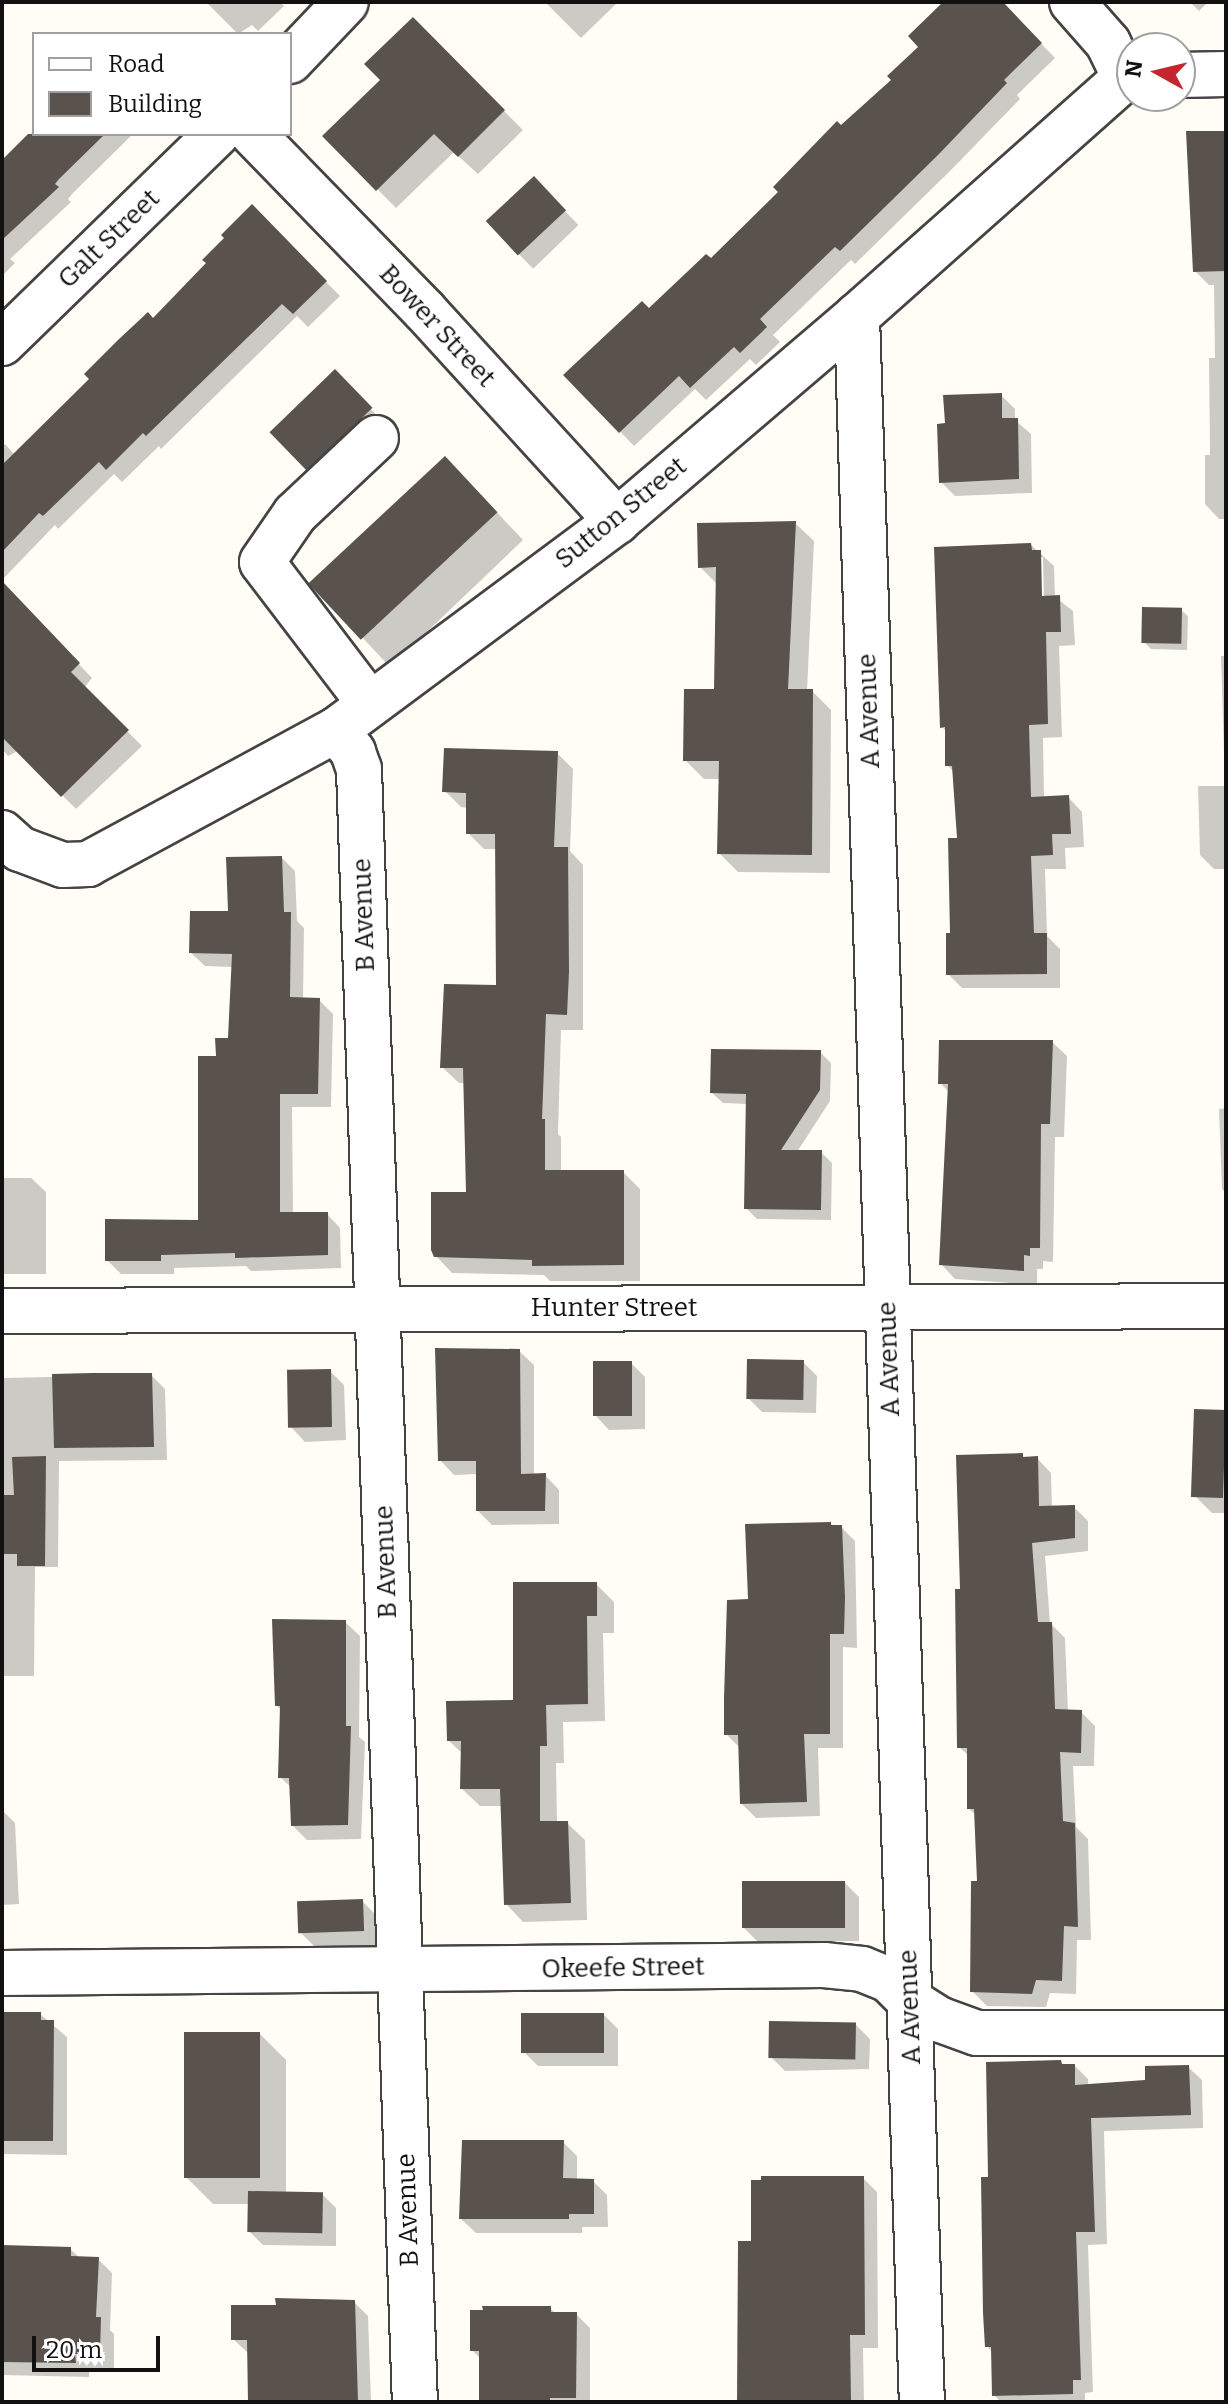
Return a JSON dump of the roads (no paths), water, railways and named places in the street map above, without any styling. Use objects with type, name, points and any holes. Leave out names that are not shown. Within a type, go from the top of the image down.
[{"type":"street","points":[[292,59],[346,2]]},
{"type":"street","points":[[1072,2],[1116,57]]},
{"type":"street","points":[[1196,75],[1226,74]]},
{"type":"street","name":"Sutton Street","points":[[2,833],[20,849],[63,865],[88,864],[336,730],[617,521],[857,316],[1116,88]]},
{"type":"street","name":"Galt Street","points":[[2,343],[215,136]]},
{"type":"street","name":"Bower Street","points":[[255,136],[425,311],[617,521]]},
{"type":"street","name":"A Avenue","points":[[857,316],[922,2402]]},
{"type":"street","points":[[370,704],[262,562],[295,514],[376,438]]},
{"type":"street","name":"B Avenue","points":[[336,730],[353,752],[359,769],[415,2402]]},
{"type":"street","name":"Hunter Street","points":[[2,1311],[1226,1306]]},
{"type":"street","name":"Okeefe Street","points":[[2,1973],[824,1965],[862,1969],[889,1980],[910,2001],[941,2020],[977,2033],[1226,2033]]}]
